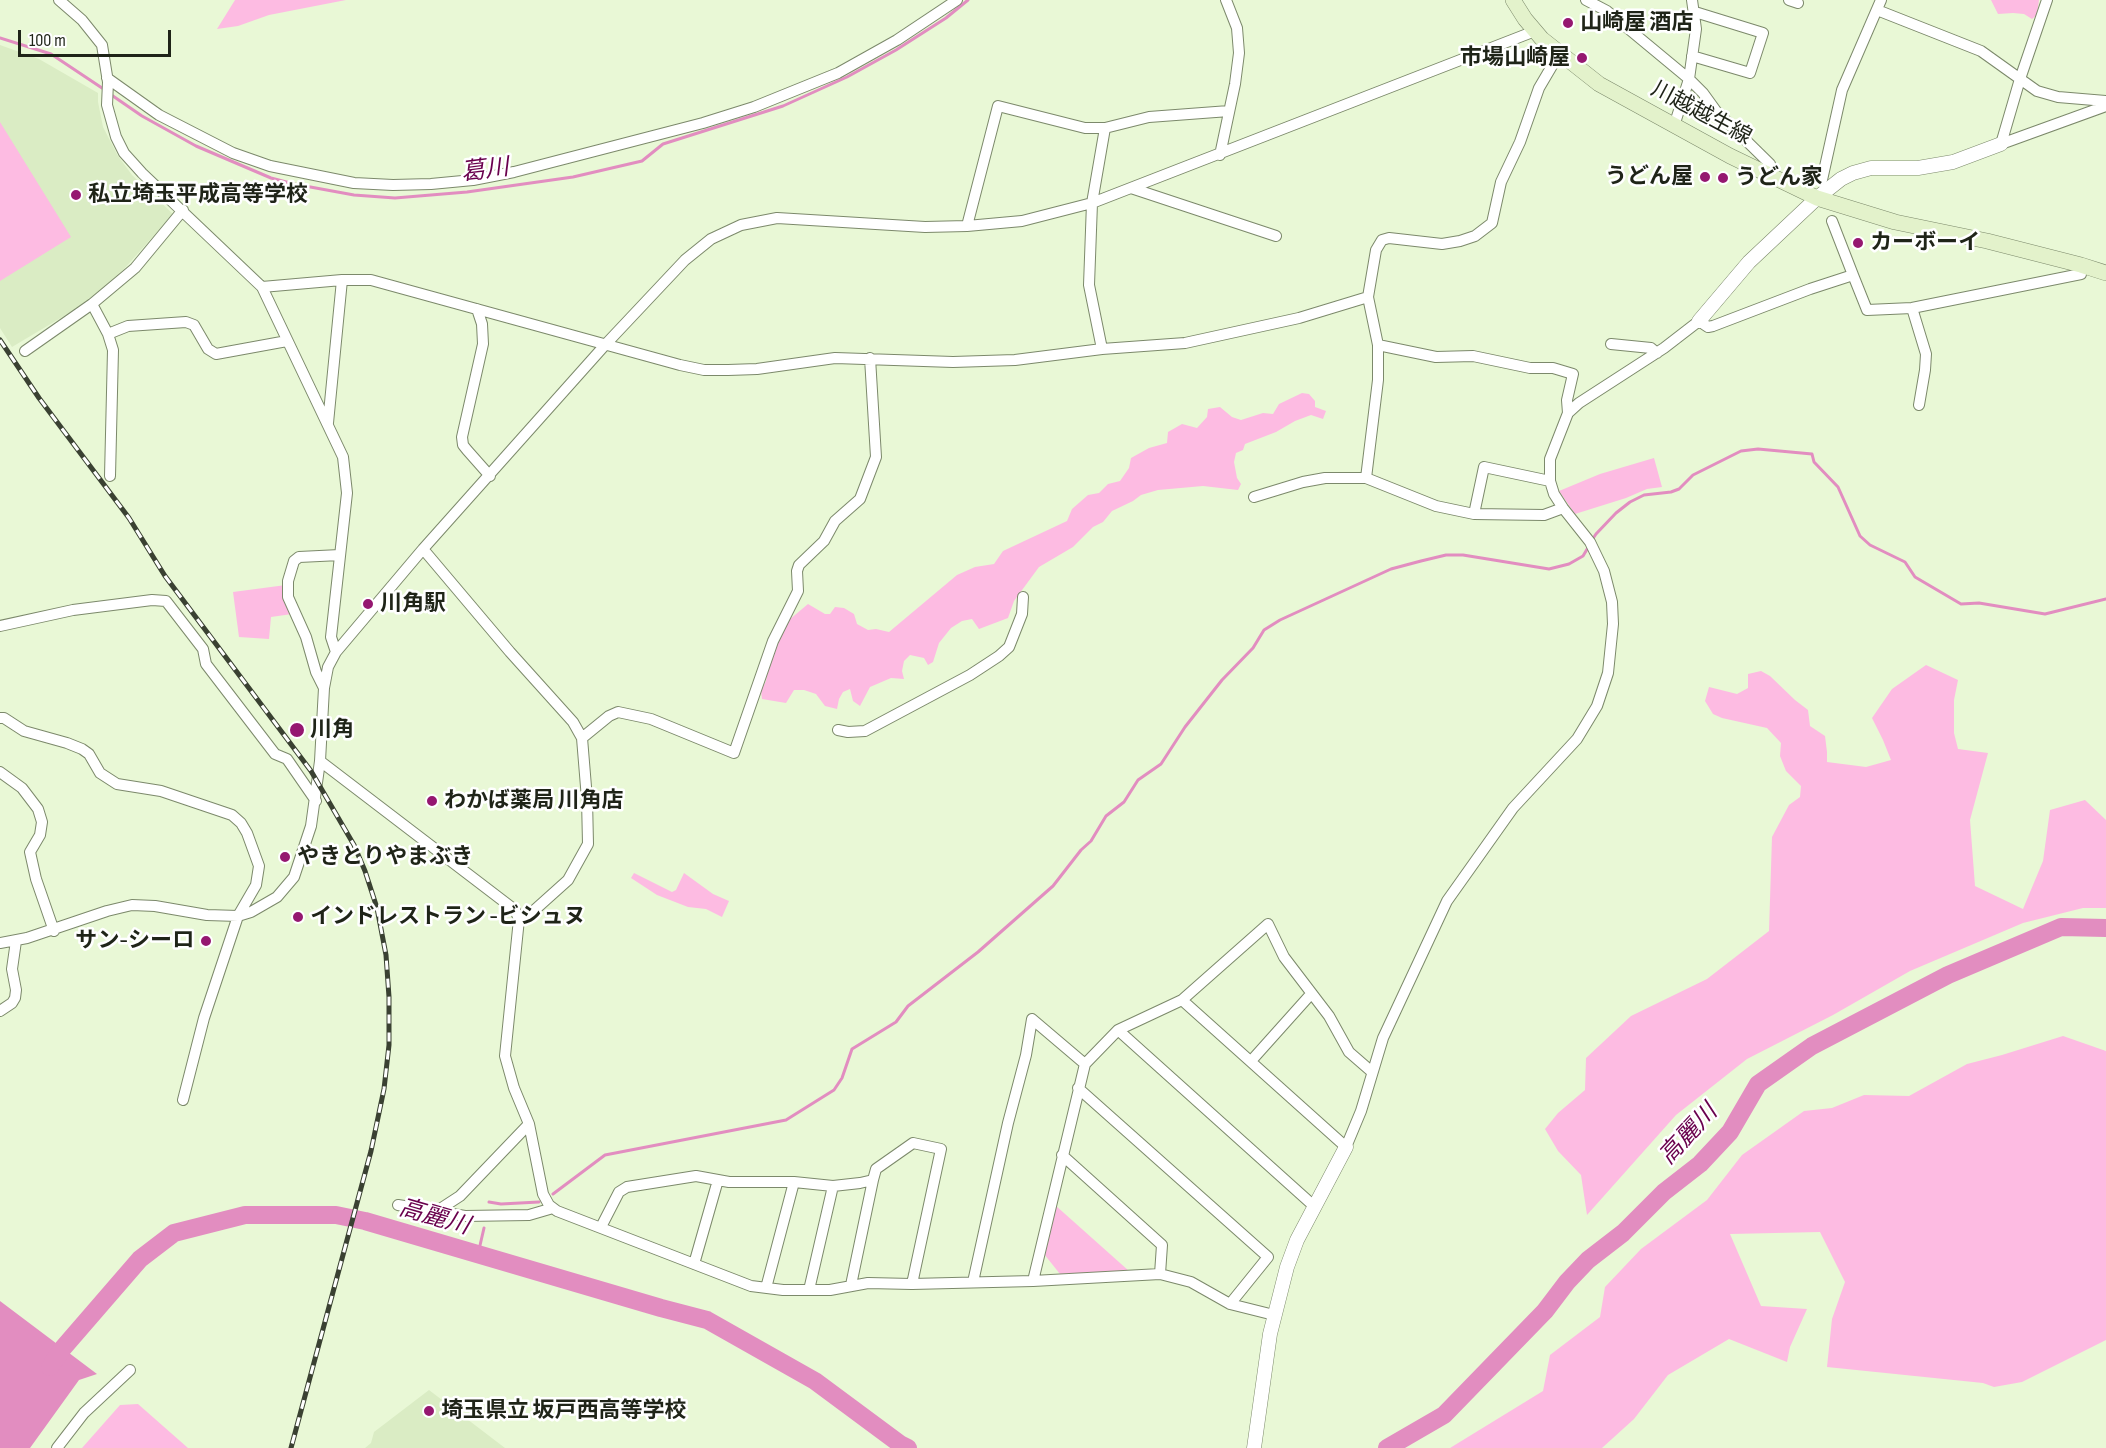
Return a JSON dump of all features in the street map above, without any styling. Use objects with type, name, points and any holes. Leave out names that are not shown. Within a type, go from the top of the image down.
[{"type":"main road","name":"川越越生線","points":[[1513,0],[1535,31],[1559,54],[1599,84],[1766,175],[1817,198],[1895,222],[1987,241],[2106,273]]},
{"type":"street","points":[[59,0],[82,20],[102,45],[110,119],[124,153],[261,287],[343,457],[347,493],[331,637],[336,652]]},
{"type":"street","points":[[107,80],[159,115],[233,153],[270,166],[354,183],[431,184],[473,180],[514,172],[703,123],[753,107],[838,74],[897,40],[957,0]]},
{"type":"street","points":[[1220,154],[1239,53],[1237,28],[1226,0]]},
{"type":"street","points":[[1586,0],[1607,11],[1689,79],[1716,111],[1770,164],[1766,175]]},
{"type":"street","points":[[1674,126],[1689,79],[1696,29],[1692,0]]},
{"type":"street","points":[[2001,144],[2047,0]]},
{"type":"street","points":[[1822,180],[1842,90],[1879,5],[1981,51],[2037,91],[2058,97],[2106,101]]},
{"type":"street","points":[[1692,56],[1750,74],[1763,33],[1695,12]]},
{"type":"street","points":[[0,943],[54,931],[107,911],[132,905],[155,906],[207,915],[238,916],[251,912],[278,897],[294,877],[311,826],[320,761],[324,688],[328,667],[336,652],[423,549],[605,345],[698,248],[727,230],[777,218],[925,227],[1022,221],[1092,203],[1535,31]]},
{"type":"street","points":[[1366,478],[1378,380],[1378,345],[1368,297],[1376,249],[1382,240],[1389,238],[1443,244],[1475,236],[1492,223],[1501,182],[1520,142],[1539,88],[1559,54]]},
{"type":"street","points":[[967,226],[998,106],[1085,128],[1104,128],[1149,117],[1229,111]]},
{"type":"street","points":[[1568,413],[1579,403],[1657,353],[1699,321],[1749,262],[1817,198],[1853,173],[1871,168],[1918,168],[1953,162],[2106,106]]},
{"type":"street","points":[[1102,349],[1089,285],[1092,203],[1104,128]]},
{"type":"street","points":[[1131,188],[1276,236]]},
{"type":"street","points":[[25,351],[92,304],[135,268],[183,210]]},
{"type":"street","points":[[1832,221],[1867,310],[1912,308],[2080,274],[2081,265]]},
{"type":"street","points":[[1699,321],[1713,326],[1853,275]]},
{"type":"street","points":[[261,287],[342,280],[371,280],[704,370],[757,369],[835,358],[953,362],[1015,360],[1102,349],[1185,343],[1299,318],[1368,297]]},
{"type":"street","points":[[328,424],[342,280]]},
{"type":"street","points":[[92,304],[108,334],[113,350],[110,476]]},
{"type":"street","points":[[1912,308],[1926,354],[1919,405]]},
{"type":"street","points":[[477,309],[482,324],[483,344],[462,436],[463,445],[490,476]]},
{"type":"street","points":[[108,334],[128,326],[186,322],[194,325],[208,349],[216,354],[287,341]]},
{"type":"street","points":[[1611,344],[1651,348],[1657,353]]},
{"type":"street","points":[[1254,1448],[1270,1334],[1297,1240],[1346,1147],[1361,1111],[1383,1038],[1447,901],[1513,808],[1577,739],[1597,706],[1608,673],[1613,624],[1612,602],[1604,571],[1590,542],[1554,494],[1550,481],[1550,459],[1568,413],[1567,400],[1573,374],[1553,368],[1530,368],[1473,356],[1436,357],[1378,345]]},
{"type":"street","points":[[582,738],[609,716],[618,712],[651,718],[734,753],[774,641],[798,591],[796,571],[799,565],[824,541],[835,521],[860,500],[876,457],[870,358]]},
{"type":"street","points":[[1474,514],[1484,467],[1550,481]]},
{"type":"street","points":[[1254,497],[1303,482],[1325,478],[1366,478],[1436,506],[1474,514],[1544,515],[1563,508]]},
{"type":"street","points":[[423,549],[573,722],[582,738],[588,799],[588,844],[568,879],[530,915],[519,919]]},
{"type":"street","points":[[324,688],[316,672],[306,636],[288,597],[288,580],[294,561],[299,557],[340,555]]},
{"type":"street","points":[[838,730],[866,731],[970,675],[999,656],[1010,647],[1022,614],[1023,597]]},
{"type":"street","points":[[0,626],[73,610],[152,600],[166,601],[203,649],[206,664],[275,754],[287,759],[316,801]]},
{"type":"street","points":[[0,718],[4,718],[24,731],[67,742],[82,749],[89,754],[100,773],[117,784],[161,791],[232,815],[247,833],[259,866],[256,885],[238,916],[204,1018],[183,1100]]},
{"type":"street","points":[[320,761],[515,910],[519,919],[505,1056],[514,1088],[529,1124],[543,1194],[552,1208],[751,1286],[830,1290],[868,1284],[1033,1281],[1160,1274],[1191,1282],[1230,1304],[1274,1315]]},
{"type":"street","points":[[0,772],[22,788],[38,809],[42,822],[40,835],[30,852],[36,879],[54,931]]},
{"type":"street","points":[[1033,1281],[1085,1064],[1118,1030],[1182,1000],[1268,924],[1284,957],[1329,1016],[1349,1052],[1372,1072]]},
{"type":"street","points":[[0,1011],[12,1003],[15,998],[16,990],[12,969],[16,941]]},
{"type":"street","points":[[1251,1061],[1311,994]]},
{"type":"street","points":[[1182,1000],[1346,1147]]},
{"type":"street","points":[[974,1282],[1008,1123],[1026,1055],[1032,1019],[1085,1064]]},
{"type":"street","points":[[1118,1030],[1315,1207]]},
{"type":"street","points":[[1078,1088],[1268,1257],[1230,1304]]},
{"type":"street","points":[[437,1210],[460,1196],[529,1124]]},
{"type":"street","points":[[851,1286],[876,1169],[913,1143],[941,1149],[912,1284]]},
{"type":"street","points":[[1062,1155],[1162,1245],[1160,1274]]},
{"type":"street","points":[[601,1227],[619,1192],[627,1187],[696,1176],[729,1182],[794,1182],[833,1186],[873,1180]]},
{"type":"street","points":[[694,1264],[718,1179]]},
{"type":"street","points":[[766,1288],[794,1182]]},
{"type":"street","points":[[809,1290],[833,1186]]},
{"type":"street","points":[[398,1205],[465,1216],[529,1215],[552,1208]]},
{"type":"street","points":[[57,1448],[84,1413],[130,1370]]},
{"type":"shaded area","points":[[235,0],[346,0],[269,15],[238,26],[217,29]]},
{"type":"shaded area","points":[[1991,0],[2039,0],[2037,15],[2032,19],[2024,14],[1998,14]]},
{"type":"shaded area","name":"私立埼玉平成高等学校","points":[[0,45],[39,59],[98,93],[103,127],[118,156],[132,175],[173,214],[124,269],[101,290],[74,310],[12,347],[0,328]]},
{"type":"shaded area","points":[[0,122],[71,237],[0,281]]},
{"type":"shaded area","points":[[1302,393],[1309,394],[1315,401],[1315,407],[1326,411],[1323,419],[1311,415],[1245,444],[1243,450],[1236,453],[1234,462],[1237,478],[1241,484],[1238,490],[1203,486],[1158,490],[1141,495],[1112,511],[1103,522],[1093,527],[1073,547],[1039,567],[1014,601],[1008,618],[979,629],[972,619],[962,621],[951,628],[939,643],[933,662],[928,665],[924,658],[910,655],[904,661],[902,671],[904,679],[891,678],[870,687],[860,706],[853,701],[850,689],[843,692],[837,709],[825,706],[816,694],[804,690],[794,690],[786,703],[762,699],[761,691],[777,643],[789,620],[808,604],[825,614],[830,614],[835,607],[844,608],[854,614],[857,624],[868,630],[889,632],[957,575],[975,567],[994,564],[1003,551],[1067,521],[1072,509],[1088,495],[1099,493],[1108,484],[1120,481],[1129,468],[1131,458],[1149,448],[1167,443],[1168,432],[1182,424],[1197,428],[1207,417],[1208,409],[1220,407],[1232,417],[1241,420],[1263,413],[1273,414],[1279,404]]},
{"type":"shaded area","points":[[1654,458],[1662,487],[1647,489],[1575,514],[1559,491],[1600,474]]},
{"type":"shaded area","points":[[286,585],[292,614],[271,617],[269,639],[239,637],[233,592]]},
{"type":"shaded area","points":[[1926,665],[1958,680],[1954,700],[1954,733],[1958,749],[1988,753],[1970,820],[1975,886],[2023,909],[2043,861],[2050,810],[2085,800],[2106,820],[2106,908],[2083,908],[2023,923],[1910,971],[1833,1015],[1747,1059],[1676,1115],[1587,1215],[1581,1175],[1558,1151],[1545,1129],[1558,1113],[1585,1090],[1586,1058],[1631,1016],[1707,979],[1769,931],[1772,837],[1789,805],[1800,797],[1801,786],[1786,771],[1780,756],[1781,743],[1767,728],[1713,714],[1705,701],[1709,687],[1737,694],[1748,688],[1748,674],[1761,671],[1770,676],[1808,710],[1810,726],[1825,736],[1827,762],[1866,767],[1891,760],[1872,718],[1892,689]]},
{"type":"shaded area","points":[[634,873],[672,892],[676,890],[684,873],[713,894],[729,901],[722,917],[706,909],[688,907],[657,895],[631,878]]},
{"type":"shaded area","points":[[2063,1036],[2106,1051],[2106,1340],[2022,1382],[1994,1387],[1983,1383],[1827,1367],[1832,1319],[1845,1282],[1820,1232],[1730,1234],[1761,1306],[1807,1309],[1790,1347],[1787,1362],[1729,1339],[1668,1375],[1634,1419],[1602,1448],[1450,1448],[1543,1391],[1550,1355],[1600,1317],[1605,1287],[1641,1249],[1707,1200],[1742,1155],[1804,1111],[1832,1108],[1864,1095],[1909,1096],[1967,1064]]},
{"type":"shaded area","points":[[1055,1205],[1129,1271],[1060,1274],[1044,1254]]},
{"type":"shaded area","points":[[0,1301],[97,1374],[79,1380],[30,1448],[0,1448]]},
{"type":"shaded area","name":"埼玉県立 坂戸西高等学校","points":[[429,1390],[505,1448],[365,1448],[371,1443],[374,1432]]},
{"type":"shaded area","points":[[138,1404],[188,1448],[82,1448],[120,1405]]},
{"type":"waterway","name":"葛川","points":[[110,94],[142,116],[196,146],[271,178],[354,195],[395,198],[467,192],[573,177],[642,161],[663,144],[783,106],[847,77],[896,50],[946,18],[968,0]]},
{"type":"waterway","name":"葛川","points":[[0,38],[51,54],[105,90]]},
{"type":"waterway","points":[[1592,540],[1616,513],[1630,502],[1644,495],[1679,489],[1693,475],[1741,451],[1758,449],[1812,454],[1814,462],[1838,487],[1860,536],[1870,545],[1905,562],[1915,577],[1961,604],[1979,603],[2045,614],[2106,599]]},
{"type":"waterway","points":[[553,1194],[605,1155],[786,1120],[834,1090],[842,1078],[852,1049],[896,1022],[908,1006],[978,952],[1053,886],[1081,850],[1091,841],[1106,816],[1124,802],[1138,780],[1161,764],[1185,727],[1222,680],[1253,648],[1264,630],[1280,620],[1391,569],[1421,561],[1446,555],[1463,555],[1549,569],[1569,564],[1583,556],[1589,546]]},
{"type":"waterway","name":"高麗川","points":[[1387,1448],[1444,1415],[1545,1311],[1567,1282],[1588,1260],[1623,1233],[1664,1192],[1700,1164],[1730,1132],[1758,1084],[1812,1046],[1948,975],[2061,927],[2106,928]]},
{"type":"waterway","points":[[489,1202],[501,1204],[539,1202]]},
{"type":"waterway","name":"高麗川","points":[[50,1367],[63,1348],[140,1259],[174,1233],[245,1215],[336,1215],[365,1221],[707,1320],[815,1381],[908,1448]]},
{"type":"waterway","points":[[478,1254],[484,1228]]},
{"type":"railway","points":[[0,340],[39,398],[129,518],[165,576],[311,771],[354,845],[377,908],[386,955],[389,997],[389,1045],[384,1089],[371,1151],[291,1448]]},
{"type":"place","name":"山崎屋 酒店","points":[[1568,23]]},
{"type":"place","name":"市場山崎屋","points":[[1582,58]]},
{"type":"place","name":"うどん屋","points":[[1705,177]]},
{"type":"place","name":"うどん家","points":[[1723,178]]},
{"type":"place","name":"私立埼玉平成高等学校","points":[[76,195]]},
{"type":"place","name":"カーボーイ","points":[[1858,243]]},
{"type":"place","name":"川角駅","points":[[368,604]]},
{"type":"place","name":"川角","points":[[297,730]]},
{"type":"place","name":"わかば薬局 川角店","points":[[432,801]]},
{"type":"place","name":"やきとりやまぶき","points":[[285,857]]},
{"type":"place","name":"インドレストラン -ビシュヌ","points":[[298,917]]},
{"type":"place","name":"サン-シーロ","points":[[206,941]]},
{"type":"place","name":"埼玉県立 坂戸西高等学校","points":[[429,1411]]}]
